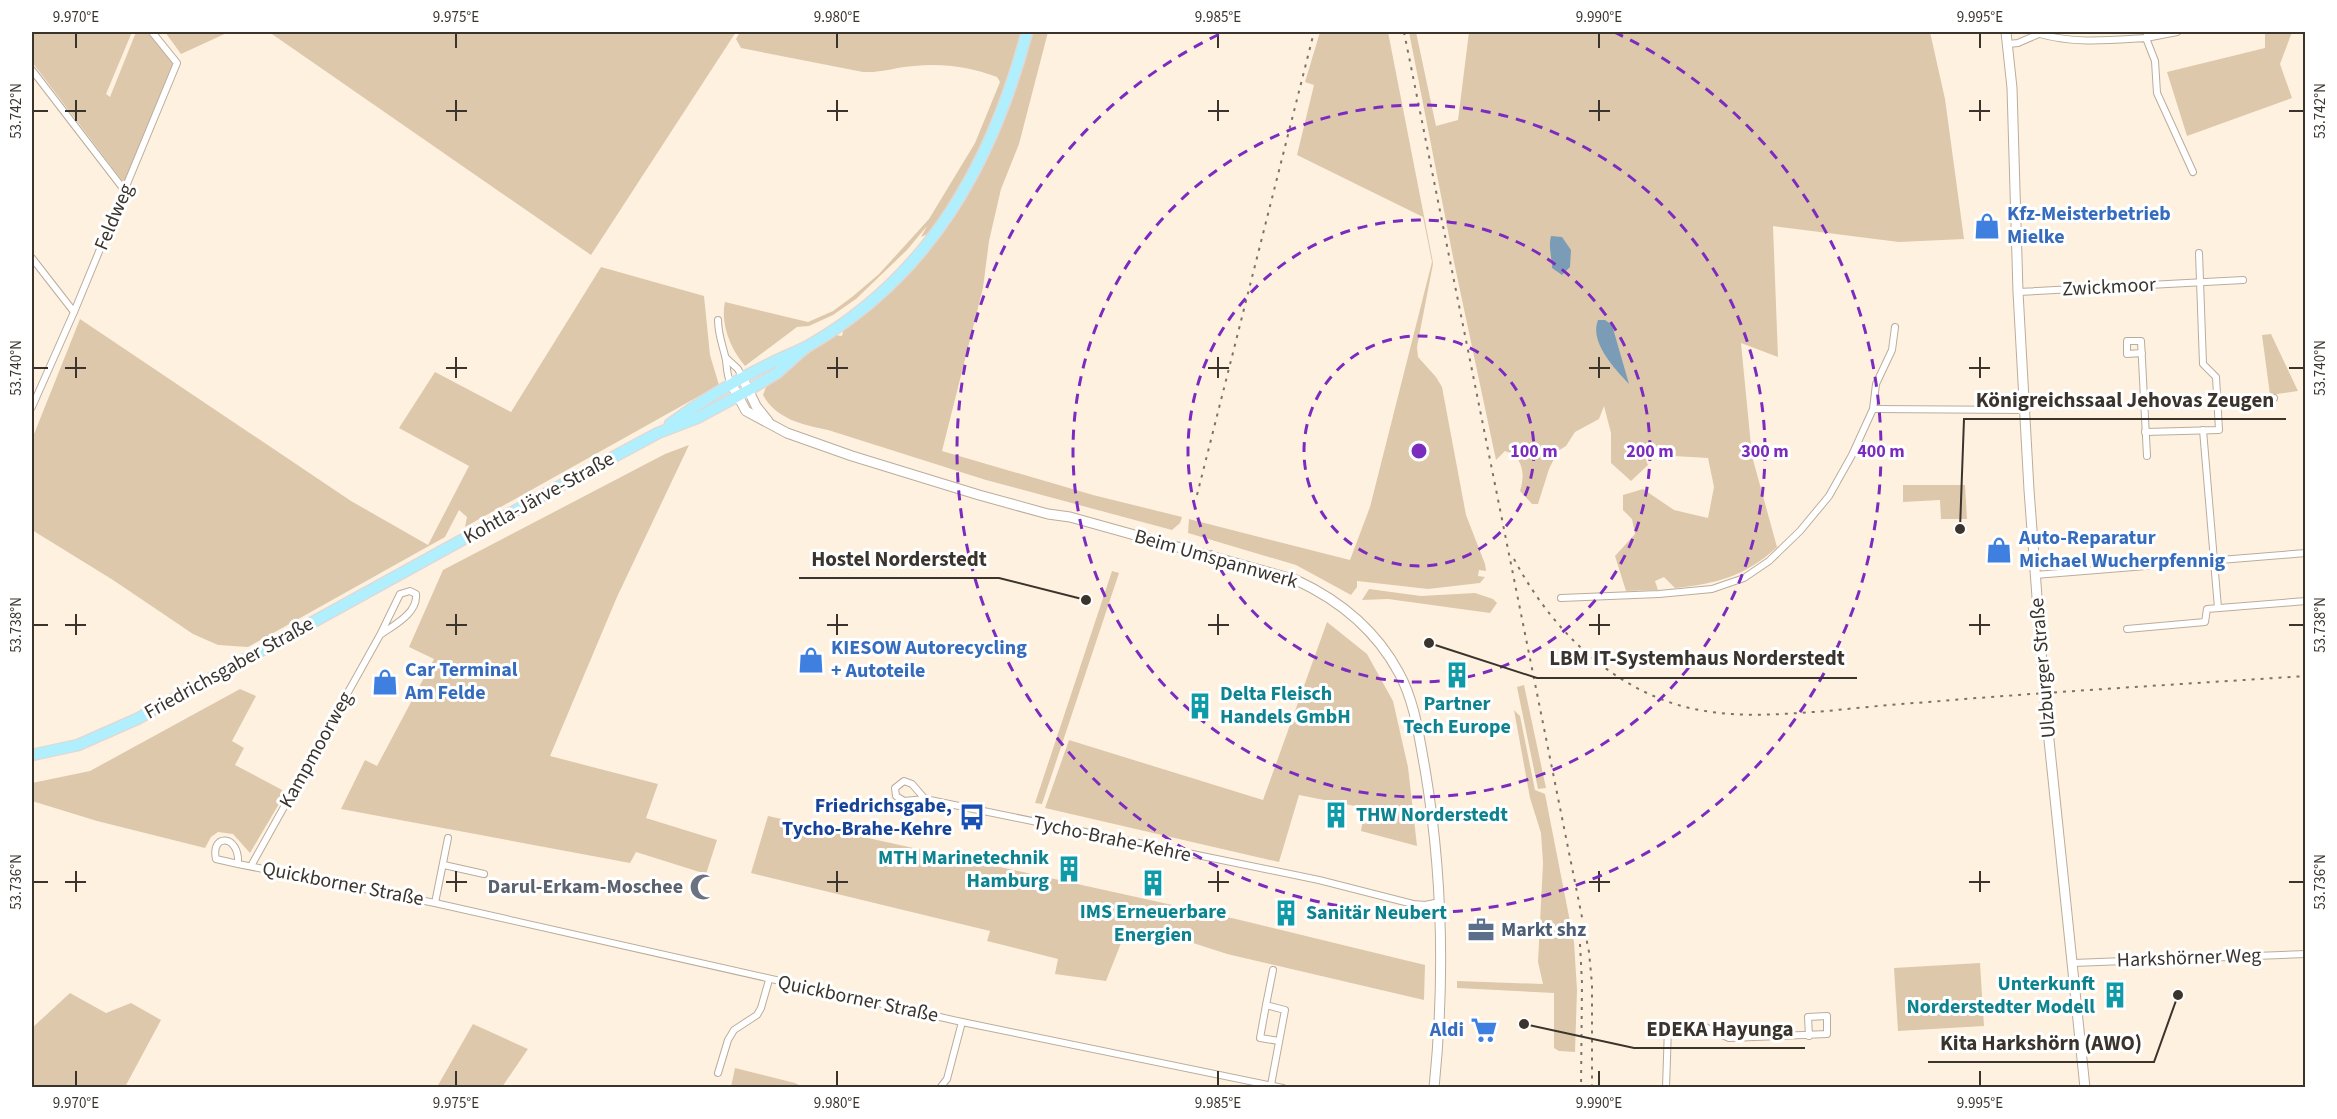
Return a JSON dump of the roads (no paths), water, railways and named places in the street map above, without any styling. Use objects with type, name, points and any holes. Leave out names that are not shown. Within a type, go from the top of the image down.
[{"type":"main road","name":"Kohtla-Järve-Straße","points":[[658,434],[692,408],[770,363],[806,347],[848,321],[911,264],[944,222],[977,170],[1011,90],[1027,32]]},
{"type":"main road","name":"Kohtla-Järve-Straße","points":[[420,562],[658,434],[697,418],[749,390],[777,373],[806,347]]},
{"type":"main road","name":"Friedrichsgaber Straße","points":[[32,755],[78,745],[120,728],[420,562]]},
{"type":"street","name":"Feldweg","points":[[32,407],[74,312],[177,63],[152,32]]},
{"type":"street","name":"Ulzburger Straße","points":[[2006,32],[2012,88],[2019,291],[2035,574],[2046,711],[2085,1088]]},
{"type":"street","points":[[2008,44],[2018,43],[2041,33],[2058,39],[2084,41],[2178,32]]},
{"type":"street","points":[[2147,35],[2155,61],[2157,93],[2193,172]]},
{"type":"street","points":[[32,70],[125,191]]},
{"type":"street","points":[[2145,432],[2219,430],[2216,377],[2203,364],[2199,253]]},
{"type":"street","points":[[32,258],[74,312]]},
{"type":"street","name":"Zwickmoor","points":[[2019,291],[2243,280]]},
{"type":"street","name":"Beim Umspannwerk","points":[[718,320],[719,339],[727,374],[736,396],[746,411],[794,436],[979,495],[1048,514],[1070,517],[1279,574],[1329,597],[1368,629],[1383,646],[1407,690],[1417,729],[1430,801],[1440,902],[1442,1003],[1434,1088]]},
{"type":"street","points":[[1561,598],[1712,590],[1744,578],[1769,561],[1800,531],[1829,496],[1852,455],[1873,409],[1876,384],[1892,350],[1895,327]]},
{"type":"street","points":[[2142,353],[2147,456]]},
{"type":"street","name":"Beim Umspannwerk","points":[[725,358],[738,369],[756,406],[772,425]]},
{"type":"street","points":[[2218,403],[2274,398]]},
{"type":"street","points":[[1873,409],[2025,411]]},
{"type":"street","points":[[2203,430],[2218,608]]},
{"type":"street","points":[[2035,574],[2306,553]]},
{"type":"street","name":"Kampmoorweg","points":[[251,866],[381,634],[400,594],[410,591],[416,594],[416,602],[410,612],[381,634]]},
{"type":"street","points":[[2127,629],[2205,622],[2207,609],[2306,601]]},
{"type":"street","name":"Tycho-Brahe-Kehre","points":[[925,799],[909,782],[904,781],[895,788],[899,800],[925,799],[1320,880],[1413,904],[1425,905],[1440,902]]},
{"type":"street","name":"Quickborner Straße","points":[[435,903],[448,838]]},
{"type":"street","points":[[238,864],[238,853],[235,846],[230,841],[224,840],[218,843],[215,848],[216,859],[238,864],[251,866]]},
{"type":"street","points":[[444,865],[484,874]]},
{"type":"street","name":"Quickborner Straße","points":[[251,866],[435,903],[962,1022],[1283,1088]]},
{"type":"street","name":"Harkshörner Weg","points":[[2073,963],[2306,954]]},
{"type":"street","points":[[1273,970],[1260,1038],[1279,1041]]},
{"type":"street","points":[[718,1073],[728,1040],[734,1030],[757,1015],[769,980]]},
{"type":"street","points":[[1266,1005],[1285,1010],[1271,1085]]},
{"type":"street","points":[[940,1088],[947,1079],[962,1022]]},
{"type":"street","points":[[1666,1088],[1668,1027],[1705,1027],[1729,1038],[1809,1036]]},
{"type":"water","points":[[1551,236],[1562,237],[1571,250],[1570,267],[1562,275],[1552,268]]},
{"type":"water","points":[[1598,320],[1605,320],[1612,325],[1629,384],[1600,346],[1596,328]]},
{"type":"railway","points":[[1197,495],[1314,32]]},
{"type":"railway","points":[[1404,32],[1589,952],[1592,984],[1592,1088]]},
{"type":"railway","points":[[1514,559],[1527,582],[1559,625],[1577,644],[1618,677],[1666,701],[1726,714],[1786,714],[2032,694],[2306,676]]},
{"type":"railway","points":[[1580,944],[1581,1088]]},
{"type":"place","name":"Kfz-Meisterbetrieb Mielke","points":[[1987,226]]},
{"type":"place","name":"Königreichssaal Jehovas Zeugen","points":[[1960,529]]},
{"type":"place","name":"Auto-Reparatur Michael Wucherpfennig","points":[[1999,550]]},
{"type":"place","name":"Hostel Norderstedt","points":[[1086,600]]},
{"type":"place","name":"LBM IT-Systemhaus Norderstedt","points":[[1429,643]]},
{"type":"place","name":"KIESOW Autorecycling + Autoteile","points":[[811,660]]},
{"type":"place","name":"Partner Tech Europe","points":[[1457,675]]},
{"type":"place","name":"Car Terminal Am Felde","points":[[385,682]]},
{"type":"place","name":"Delta Fleisch Handels GmbH","points":[[1200,706]]},
{"type":"place","name":"THW Norderstedt","points":[[1336,815]]},
{"type":"place","name":"Friedrichsgabe, Tycho-Brahe-Kehre","points":[[972,817]]},
{"type":"place","name":"MTH Marinetechnik Hamburg","points":[[1069,869]]},
{"type":"place","name":"IMS Erneuerbare Energien","points":[[1153,883]]},
{"type":"place","name":"Darul-Erkam-Moschee","points":[[703,887]]},
{"type":"place","name":"Sanitär Neubert","points":[[1286,913]]},
{"type":"place","name":"Markt shz","points":[[1481,930]]},
{"type":"place","name":"Unterkunft Norderstedter Modell","points":[[2115,995]]},
{"type":"place","name":"Kita Harkshörn (AWO)","points":[[2178,995]]},
{"type":"place","name":"EDEKA Hayunga","points":[[1524,1024]]},
{"type":"place","name":"Aldi","points":[[1484,1030]]}]
